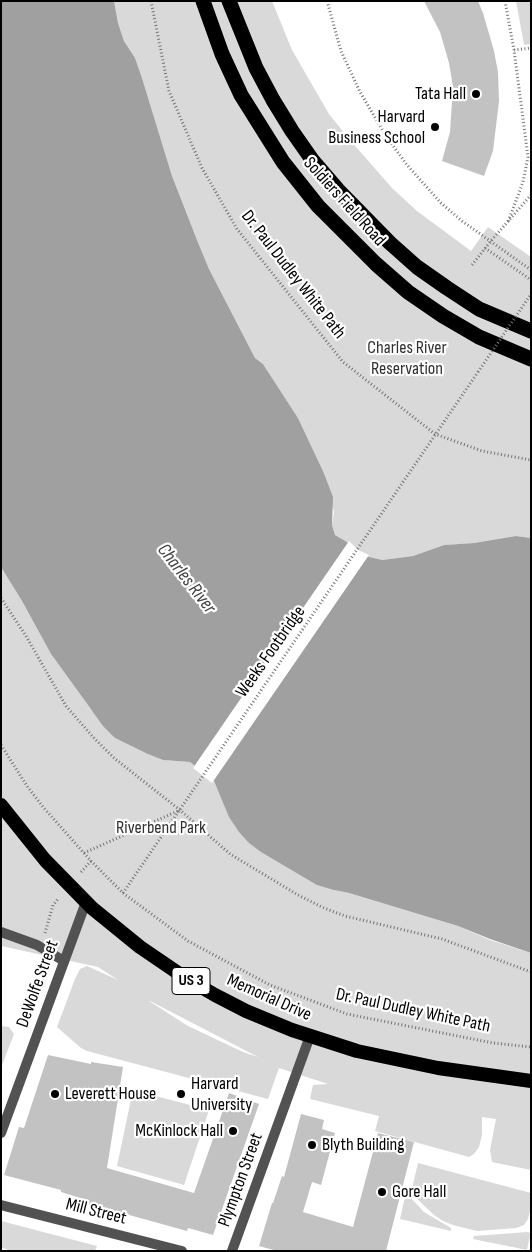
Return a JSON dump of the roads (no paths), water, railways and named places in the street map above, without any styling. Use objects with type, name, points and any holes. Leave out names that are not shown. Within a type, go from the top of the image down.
[{"type":"highway","name":"Soldiers Field Road","points":[[203,1],[222,54],[241,95],[279,156],[318,206],[370,259],[408,292],[443,316],[479,337],[531,359]]},
{"type":"highway","name":"Soldiers Field Road","points":[[229,1],[256,68],[273,100],[313,161],[338,190],[390,243],[417,267],[479,308],[531,332]]},
{"type":"highway","name":"Memorial Drive","points":[[1,805],[45,860],[86,902],[140,947],[184,977],[246,1011],[310,1036],[357,1051],[459,1072],[531,1081]]},
{"type":"street","name":"DeWolfe Street","points":[[1,1133],[86,902]]},
{"type":"street","points":[[1,932],[37,945],[64,961]]},
{"type":"street","name":"Plympton Street","points":[[232,1251],[310,1036]]},
{"type":"street","name":"Mill Street","points":[[1,1205],[182,1251]]},
{"type":"water","name":"Charles River","points":[[1,1],[114,1],[124,41],[135,58],[172,176],[209,269],[255,358],[263,364],[298,418],[333,497],[332,525],[335,535],[347,542],[357,552],[382,560],[413,556],[444,545],[474,543],[516,536],[531,538],[531,953],[458,926],[317,885],[261,852],[249,843],[229,817],[214,781],[190,762],[163,760],[148,754],[115,738],[103,726],[51,654],[1,567]]},
{"type":"place","name":"Tata Hall","points":[[476,94]]},
{"type":"place","name":"Harvard Business School","points":[[435,127]]},
{"type":"place","name":"Leverett House","points":[[55,1094]]},
{"type":"place","name":"Harvard University","points":[[181,1094]]},
{"type":"place","name":"McKinlock Hall","points":[[233,1131]]},
{"type":"place","name":"Blyth Building","points":[[312,1145]]},
{"type":"place","name":"Gore Hall","points":[[382,1192]]},
{"type":"park label","name":"Charles River Reservation","points":[[407,358]]},
{"type":"park label","name":"Riverbend Park","points":[[161,828]]}]
